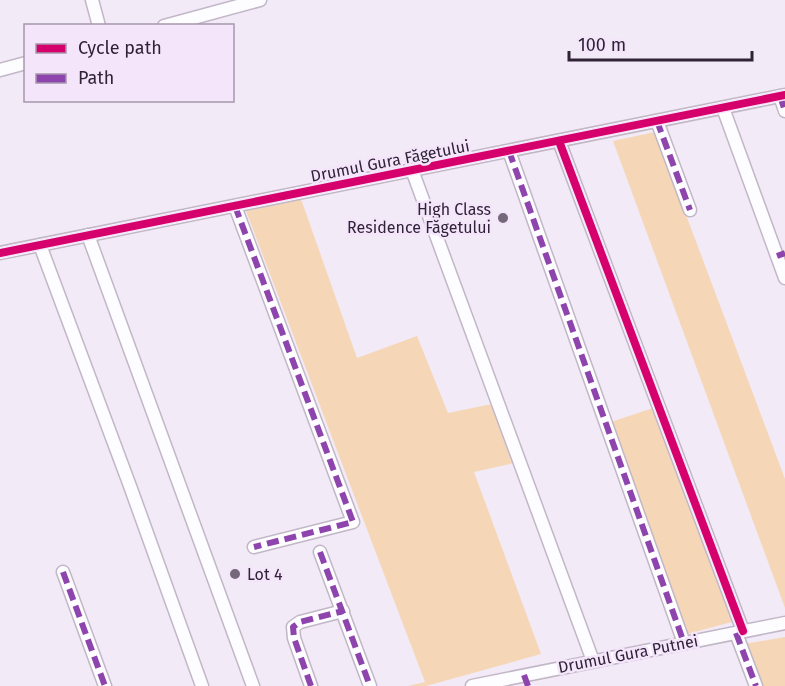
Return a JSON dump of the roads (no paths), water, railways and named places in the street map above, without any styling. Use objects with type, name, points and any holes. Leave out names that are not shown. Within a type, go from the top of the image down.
[{"type":"street","points":[[92,0],[98,24]]},
{"type":"street","points":[[171,24],[260,0]]},
{"type":"street","points":[[0,70],[24,64]]},
{"type":"street","points":[[782,95],[785,111]]},
{"type":"street","name":"Drumul Gura Făgetului","points":[[0,253],[782,95]]},
{"type":"street","points":[[723,108],[781,254],[785,278]]},
{"type":"street","points":[[657,121],[690,210]]},
{"type":"street","points":[[559,141],[739,632],[756,686]]},
{"type":"street","points":[[509,151],[684,643]]},
{"type":"street","points":[[412,170],[593,662]]},
{"type":"street","points":[[235,206],[353,522],[254,548]]},
{"type":"street","points":[[88,235],[253,686]]},
{"type":"street","points":[[40,245],[202,686]]},
{"type":"street","points":[[320,552],[370,686]]},
{"type":"street","points":[[63,572],[105,686]]},
{"type":"street","points":[[311,686],[294,638],[293,627],[300,622],[343,612]]},
{"type":"street","name":"Drumul Gura Putnei","points":[[472,686],[526,681],[593,662],[785,623]]},
{"type":"place","name":"High Class Residence Făgetului","points":[[503,218]]},
{"type":"place","name":"Lot 4","points":[[235,574]]}]
